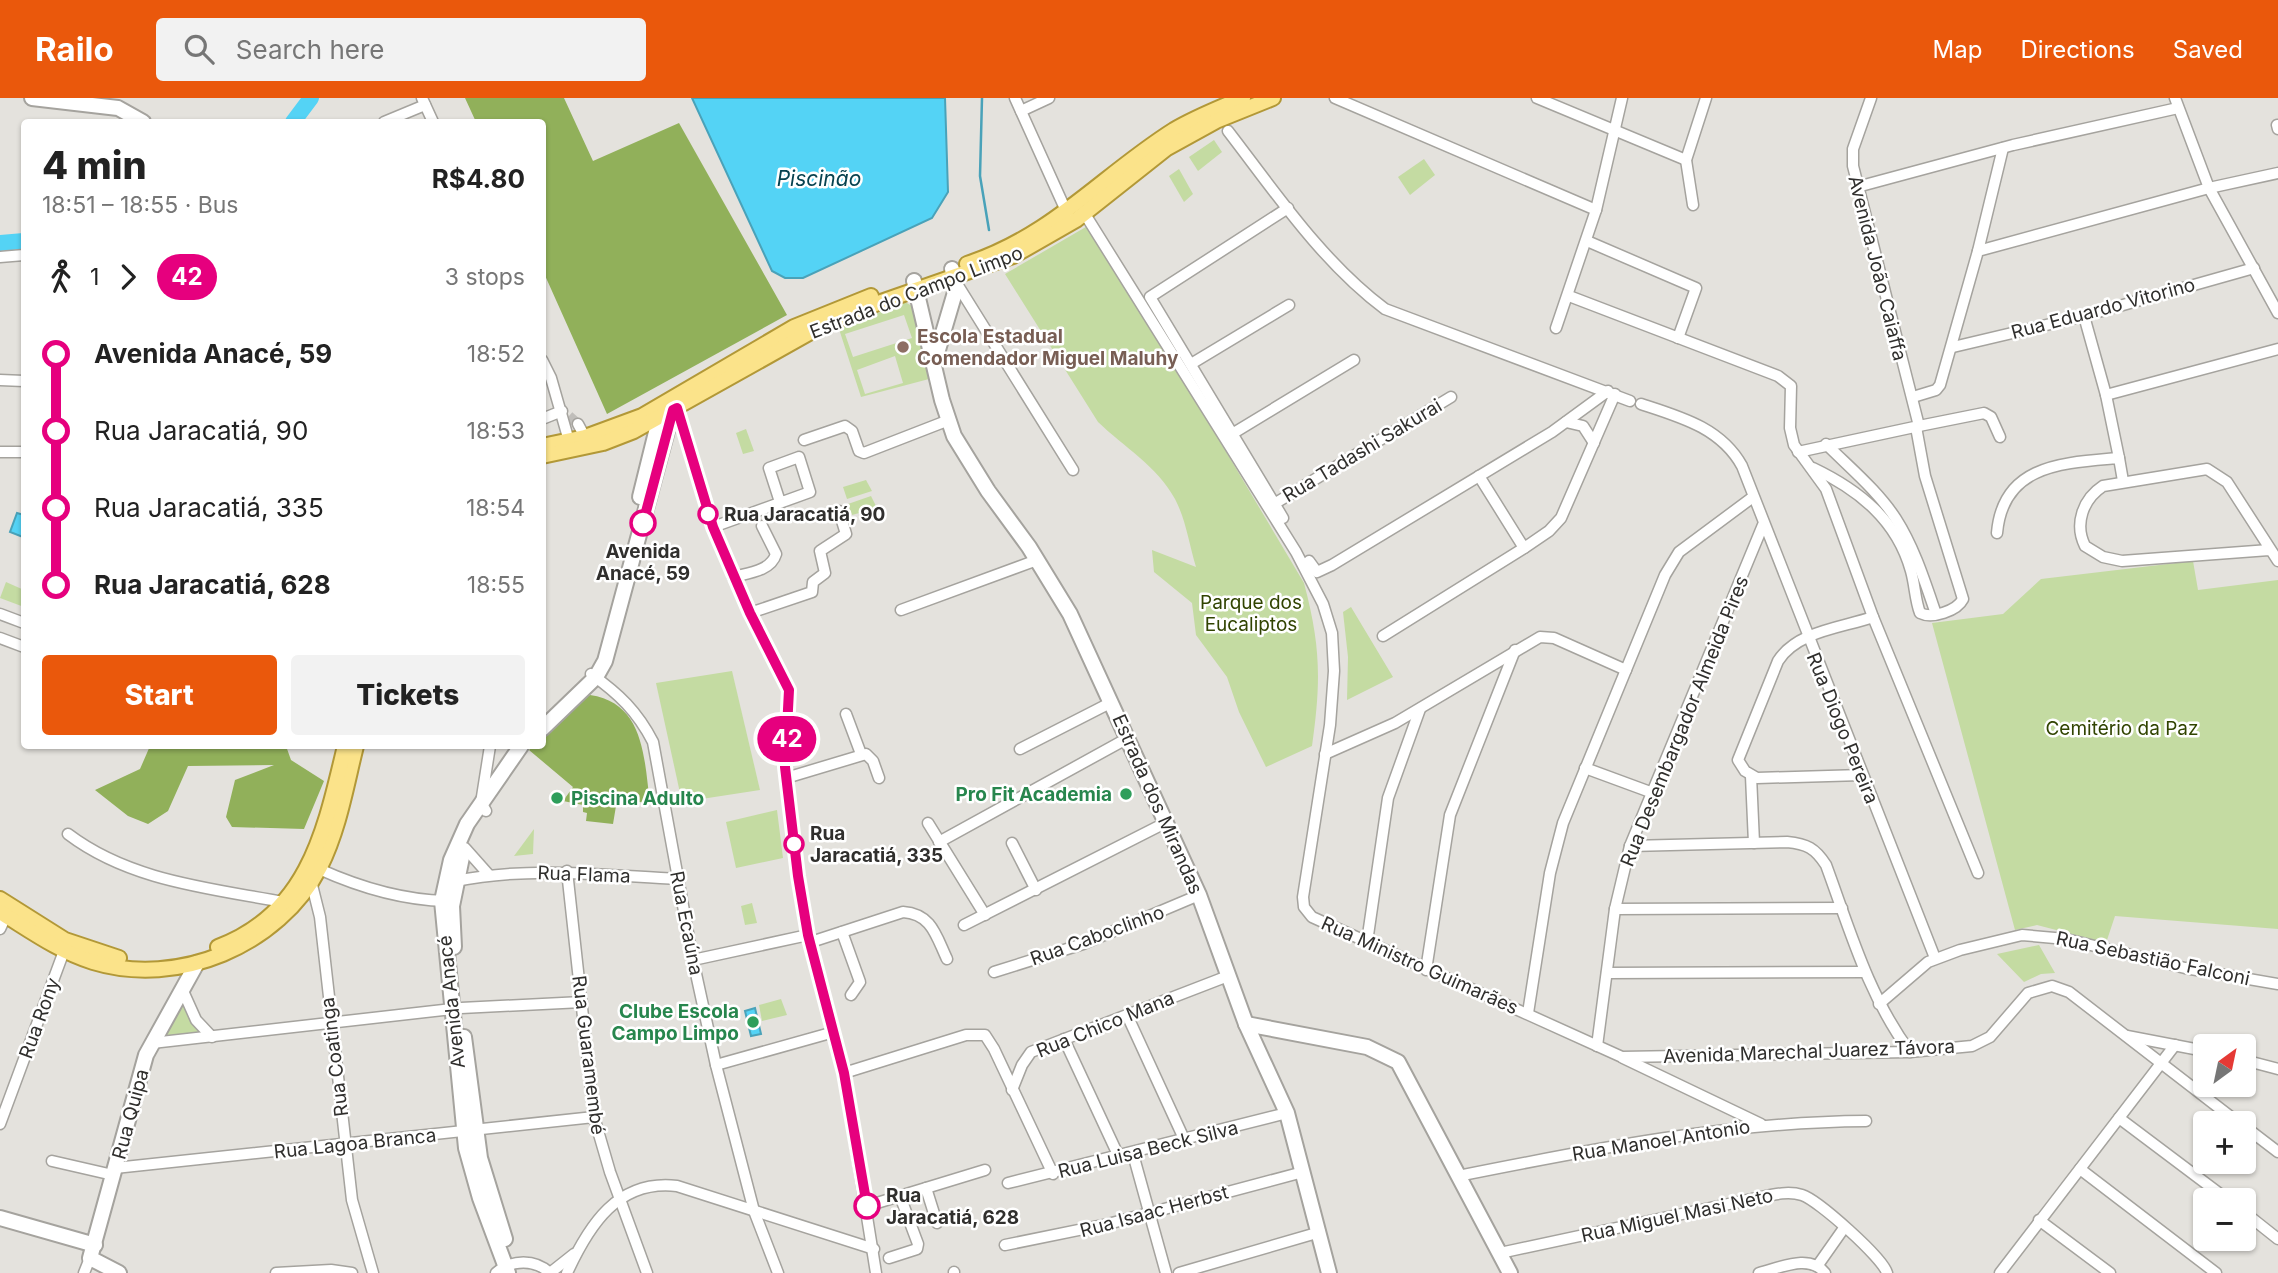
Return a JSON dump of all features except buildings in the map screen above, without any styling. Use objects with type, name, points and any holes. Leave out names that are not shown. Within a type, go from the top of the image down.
[{"type":"main road","name":"Estrada do Campo Limpo","points":[[954,277],[1067,213],[1173,131],[1243,98]]},
{"type":"main road","name":"Estrada do Campo Limpo","points":[[546,455],[603,443],[670,408],[794,327],[915,286],[997,264],[1061,230],[1167,148],[1216,121],[1273,98]]},
{"type":"main road","name":"Estrada do Campo Limpo","points":[[546,445],[569,441],[581,431],[670,408]]},
{"type":"main road","points":[[0,899],[76,945],[117,957],[144,960],[178,957],[221,946],[245,934],[283,902],[313,860],[321,840],[344,749]]},
{"type":"main road","points":[[2,919],[64,951],[96,962],[127,967],[160,968],[197,963],[232,951],[257,937],[287,912],[315,875],[331,842],[355,749]]},
{"type":"street","points":[[32,98],[87,101],[118,108],[138,119]]},
{"type":"street","points":[[1015,98],[1067,213]]},
{"type":"street","points":[[1021,111],[1049,98]]},
{"type":"street","points":[[1335,98],[1597,210]]},
{"type":"street","points":[[1537,98],[1686,160]]},
{"type":"street","points":[[1556,328],[1597,210],[1622,98]]},
{"type":"street","points":[[1693,205],[1686,160],[1706,98]]},
{"type":"street","name":"Avenida João Caiaffa","points":[[1871,98],[1853,149],[1857,187],[1913,397],[1928,490],[1963,599],[1955,608],[1936,614]]},
{"type":"street","points":[[390,119],[424,101],[432,119]]},
{"type":"street","points":[[1857,187],[2176,103],[2209,188],[2278,313]]},
{"type":"street","points":[[1228,131],[1288,208],[1355,284],[1384,309],[1630,401]]},
{"type":"street","points":[[1913,397],[1938,388],[1953,346],[2003,148]]},
{"type":"street","points":[[1978,251],[2209,188],[2278,173]]},
{"type":"street","points":[[1288,208],[1151,295],[1317,572],[1479,476],[1611,393]]},
{"type":"street","points":[[1088,219],[1296,552],[1323,604],[1332,633],[1334,671],[1325,754]]},
{"type":"street","points":[[1587,241],[1694,286],[1696,295],[1678,338]]},
{"type":"street","points":[[0,257],[21,255]]},
{"type":"street","name":"Rua Eduardo Vitorino","points":[[1953,346],[2084,316],[2254,268]]},
{"type":"street","points":[[954,277],[1073,470]]},
{"type":"street","name":"Estrada dos Mirandas","points":[[935,361],[954,277]]},
{"type":"street","name":"Estrada dos Mirandas","points":[[915,286],[949,420],[962,452],[1037,560],[1070,614],[1199,895],[1247,1024],[1287,1113],[1329,1273]]},
{"type":"street","points":[[1569,296],[1778,376],[1793,390],[1790,428],[1798,453],[1813,468],[1840,520],[1873,617],[1978,873]]},
{"type":"street","points":[[1191,364],[1289,304]]},
{"type":"street","points":[[2084,316],[2106,395],[2123,481]]},
{"type":"street","points":[[2106,395],[2278,349]]},
{"type":"street","points":[[1232,434],[1354,360]]},
{"type":"street","points":[[546,369],[565,414],[569,441]]},
{"type":"street","points":[[0,380],[21,381]]},
{"type":"street","points":[[1383,636],[1549,531],[1562,517],[1594,443],[1611,393]]},
{"type":"street","name":"Rua Tadashi Sakurai","points":[[1274,504],[1451,397]]},
{"type":"street","name":"Rua Diogo Pereira","points":[[1641,404],[1712,431],[1736,454],[1935,958]]},
{"type":"street","points":[[670,408],[733,578],[789,690],[786,778],[809,938],[844,1073],[876,1273]]},
{"type":"street","points":[[546,720],[593,676],[606,644],[670,408]]},
{"type":"street","points":[[1798,453],[1826,444],[1984,413],[1991,418],[2000,438]]},
{"type":"street","points":[[546,418],[565,414]]},
{"type":"street","points":[[804,440],[845,426],[852,431],[859,451],[864,453],[949,420]]},
{"type":"street","points":[[1566,422],[1583,426],[1594,443]]},
{"type":"street","points":[[1813,468],[1844,483],[1882,516],[1911,570],[1920,613],[1926,616],[1936,614],[1913,553],[1896,520],[1873,491],[1826,444]]},
{"type":"street","points":[[0,452],[21,453]]},
{"type":"street","points":[[713,527],[811,491],[799,457],[769,468],[780,502]]},
{"type":"street","points":[[1997,533],[2003,501],[2025,479],[2049,468],[2119,458]]},
{"type":"street","points":[[2269,550],[2122,561],[2104,557],[2085,546],[2080,536],[2082,512],[2096,490],[2123,481],[2207,469],[2216,472],[2227,482],[2278,561]]},
{"type":"street","points":[[1479,476],[1524,548]]},
{"type":"street","points":[[1528,1013],[1550,873],[1563,823],[1672,562],[1704,532],[1753,497]]},
{"type":"street","points":[[750,613],[812,591],[813,582],[825,573],[820,551],[845,534],[839,511]]},
{"type":"street","name":"Rua Desembargador Almeida Pires","points":[[1597,1046],[1615,909],[1630,846],[1763,524]]},
{"type":"street","points":[[733,578],[760,569],[774,560],[776,554],[762,526]]},
{"type":"street","points":[[901,610],[1037,560]]},
{"type":"street","points":[[0,614],[21,621]]},
{"type":"street","points":[[1754,843],[1751,776],[1740,765],[1741,750],[1778,661],[1787,647],[1807,637],[1873,617]]},
{"type":"street","points":[[1325,754],[1420,709],[1515,649],[1547,636],[1626,670]]},
{"type":"street","points":[[0,638],[21,646]]},
{"type":"street","points":[[1426,970],[1450,816],[1515,649]]},
{"type":"street","name":"Rua Ecaúna","points":[[593,676],[628,702],[639,715],[653,742],[693,960],[716,1065],[754,1211],[778,1273]]},
{"type":"street","points":[[1020,749],[1112,702]]},
{"type":"street","points":[[1367,942],[1388,798],[1420,709]]},
{"type":"street","points":[[846,714],[861,754]]},
{"type":"street","points":[[939,842],[1128,738]]},
{"type":"street","points":[[483,807],[490,749]]},
{"type":"street","name":"Avenida Anacé","points":[[508,1270],[480,1158],[470,1131],[447,901],[455,850],[519,749]]},
{"type":"street","name":"Avenida Anacé","points":[[447,901],[465,848],[483,807],[528,749]]},
{"type":"street","points":[[786,778],[861,754],[870,757],[879,778]]},
{"type":"street","name":"Rua Ministro Guimarães","points":[[1325,754],[1304,907],[1312,917],[1426,970],[1528,1013]]},
{"type":"street","points":[[1585,768],[1653,793]]},
{"type":"street","points":[[1751,776],[1862,775]]},
{"type":"street","points":[[964,925],[1167,822]]},
{"type":"street","points":[[928,823],[985,915]]},
{"type":"street","points":[[68,834],[104,859],[141,872],[283,902]]},
{"type":"street","points":[[1012,843],[1035,890]]},
{"type":"street","points":[[1630,846],[1804,844],[1817,850],[1826,864],[1864,972],[1879,1004],[1910,1052]]},
{"type":"street","points":[[465,848],[489,875]]},
{"type":"street","name":"Rua Flama","points":[[455,881],[489,875],[567,871],[678,879]]},
{"type":"street","name":"Rua Guaramembé","points":[[567,871],[594,1117],[619,1198],[647,1273]]},
{"type":"street","points":[[315,875],[400,896],[447,901]]},
{"type":"street","name":"Rua Coatinga","points":[[315,875],[345,1144],[357,1223],[373,1273]]},
{"type":"street","name":"Rua Caboclinho","points":[[994,972],[1083,944],[1199,895]]},
{"type":"street","points":[[1615,909],[1842,908]]},
{"type":"street","points":[[693,960],[842,932],[903,912],[911,912],[930,922],[947,959]]},
{"type":"street","points":[[842,932],[860,982],[852,995]]},
{"type":"street","name":"Rua Sebastião Falconi","points":[[1879,1004],[1935,958],[1990,942],[2036,935],[2079,942],[2224,976],[2278,984]]},
{"type":"street","name":"Rua Rony","points":[[0,1124],[64,951]]},
{"type":"street","name":"Rua Quipa","points":[[84,1273],[93,1251],[139,1076],[152,1043],[197,963]]},
{"type":"street","points":[[1607,973],[1864,972]]},
{"type":"street","name":"Rua Chico Mana","points":[[1012,1090],[1027,1056],[1228,975]]},
{"type":"street","name":"Avenida Marechal Juarez Távora","points":[[1528,1013],[1622,1057],[1910,1052],[1981,1043],[1997,1030],[2028,993],[2052,986],[2069,992],[2223,1111]]},
{"type":"street","points":[[183,991],[196,1020],[212,1037]]},
{"type":"street","points":[[152,1043],[457,1009],[582,1002]]},
{"type":"street","points":[[1127,1015],[1185,1141]]},
{"type":"street","points":[[1247,1024],[1367,1047],[1389,1055],[1407,1074],[1510,1273]]},
{"type":"street","points":[[716,1065],[834,1032]]},
{"type":"street","points":[[844,1073],[979,1033],[988,1037],[1052,1174]]},
{"type":"street","points":[[2124,1035],[2193,1049]]},
{"type":"street","points":[[1064,1039],[1119,1157]]},
{"type":"street","points":[[2002,1272],[2175,1045]]},
{"type":"street","points":[[1656,1074],[1656,1064],[1662,1055]]},
{"type":"street","points":[[1622,1057],[1761,1124]]},
{"type":"street","points":[[2256,1063],[2278,1069]]},
{"type":"street","name":"Rua Luisa Beck Silva","points":[[1008,1183],[1185,1141],[1287,1113]]},
{"type":"street","name":"Rua Lagoa Branca","points":[[52,1161],[114,1171],[594,1117]]},
{"type":"street","points":[[2119,1118],[2212,1188]]},
{"type":"street","name":"Rua Manoel Antonio","points":[[1458,1175],[1660,1137],[1761,1124],[1866,1121]]},
{"type":"street","name":"Avenida Marechal Juarez Távora","points":[[2256,1136],[2278,1152]]},
{"type":"street","points":[[1133,1154],[1166,1273]]},
{"type":"street","points":[[2080,1169],[2216,1273]]},
{"type":"street","points":[[867,1206],[985,1170]]},
{"type":"street","name":"Rua Isaac Herbst","points":[[1005,1245],[1078,1231],[1303,1172]]},
{"type":"street","points":[[567,1273],[598,1220],[619,1198],[644,1186],[665,1185],[874,1249]]},
{"type":"street","points":[[926,1188],[937,1223]]},
{"type":"street","name":"Rua Miguel Masi Neto","points":[[1500,1253],[1787,1193],[1808,1198],[1878,1257],[1887,1273]]},
{"type":"street","points":[[889,1258],[917,1249],[918,1244],[900,1196]]},
{"type":"street","points":[[0,1219],[93,1251],[119,1273]]},
{"type":"street","points":[[2039,1220],[2110,1273]]},
{"type":"street","points":[[2256,1221],[2278,1238]]},
{"type":"street","points":[[1759,1273],[1806,1262],[1821,1269],[1844,1228]]},
{"type":"street","points":[[1179,1273],[1320,1232]]},
{"type":"street","points":[[508,1270],[534,1264],[550,1273],[577,1252]]},
{"type":"street","points":[[275,1273],[331,1270],[352,1273]]},
{"type":"green space","points":[[465,98],[564,98],[593,161],[679,123],[787,315],[607,414],[546,278],[546,119],[475,119]]},
{"type":"green space","points":[[1214,140],[1222,152],[1198,171],[1189,157]]},
{"type":"green space","points":[[1424,159],[1435,175],[1410,195],[1398,177]]},
{"type":"green space","points":[[1179,169],[1193,194],[1184,202],[1169,176]]},
{"type":"green space","name":"Parque dos Eucaliptos","points":[[1091,224],[1304,583],[1314,626],[1318,664],[1312,746],[1266,767],[1239,712],[1227,677],[1196,635],[1192,603],[1154,572],[1152,550],[1196,567],[1185,524],[1175,499],[1150,467],[1098,422],[1005,274]]},
{"type":"green space","name":"Escola Estadual Comendador Miguel Maluhy","points":[[905,302],[912,306],[915,315],[929,379],[861,397],[839,329]],"holes":[[[904,315],[912,338],[853,357],[845,334]],[[895,356],[903,383],[865,394],[857,370]]]},
{"type":"green space","points":[[746,429],[754,451],[743,454],[736,433]]},
{"type":"green space","points":[[866,480],[872,491],[847,499],[843,487]]},
{"type":"green space","points":[[871,496],[877,508],[852,515],[848,504]]},
{"type":"green space","name":"Cemitério da Paz","points":[[2193,561],[2198,590],[2278,580],[2278,929],[2115,916],[2106,943],[2037,925],[2015,930],[1932,623],[2003,614],[2041,579]]},
{"type":"green space","points":[[6,582],[21,589],[21,606],[0,598]]},
{"type":"green space","name":"Parque dos Eucaliptos","points":[[1351,607],[1393,677],[1347,700],[1348,657],[1343,612]]},
{"type":"green space","points":[[732,671],[760,790],[682,802],[656,683]]},
{"type":"green space","points":[[590,695],[608,700],[622,709],[632,721],[643,752],[650,803],[617,800],[613,824],[586,821],[587,813],[583,812],[583,805],[563,801],[573,787],[529,750],[546,749],[546,733],[567,709]]},
{"type":"green space","points":[[149,749],[287,749],[291,760],[324,781],[304,829],[232,827],[226,817],[235,780],[274,765],[188,766],[168,811],[148,824],[128,816],[95,790],[140,769]]},
{"type":"green space","points":[[777,810],[783,858],[736,868],[726,822]]},
{"type":"green space","points":[[534,829],[533,854],[514,856]]},
{"type":"green space","points":[[752,903],[757,923],[745,925],[741,906]]},
{"type":"green space","points":[[2039,945],[2055,973],[2041,974],[2024,982],[1997,954]]},
{"type":"green space","points":[[183,995],[204,1036],[155,1041]]},
{"type":"green space","points":[[781,999],[787,1015],[762,1021],[759,1005]]},
{"type":"water","name":"Piscinão","points":[[692,98],[945,98],[948,192],[932,218],[803,278],[785,278],[772,271]]},
{"type":"water","points":[[17,513],[21,514],[21,536],[10,532]]},
{"type":"water","name":"Clube Escola Campo Limpo","points":[[755,1008],[761,1034],[751,1036],[745,1011]]},
{"type":"waterway","points":[[295,119],[311,98]]},
{"type":"waterway","points":[[982,98],[980,176],[989,230]]},
{"type":"waterway","points":[[0,243],[21,241]]},
{"type":"tunnel","points":[[569,416],[578,424]]},
{"type":"bus line","name":"42","points":[[643,523],[673,410],[677,408],[713,527],[733,578],[789,690],[785,767],[798,876],[808,935],[844,1073],[867,1206]]},
{"type":"place","name":"Escola Estadual Comendador Miguel Maluhy","points":[[903,347]]},
{"type":"place","name":"Rua Jaracatiá, 90","points":[[708,514]]},
{"type":"place","name":"Avenida Anacé, 59","points":[[643,523]]},
{"type":"place","name":"Pro Fit Academia","points":[[1126,794]]},
{"type":"place","name":"Piscina Adulto","points":[[557,798]]},
{"type":"place","name":"Rua Jaracatiá, 335","points":[[794,844]]},
{"type":"place","name":"Clube Escola Campo Limpo","points":[[753,1022]]},
{"type":"place","name":"Rua Jaracatiá, 628","points":[[867,1206]]}]
